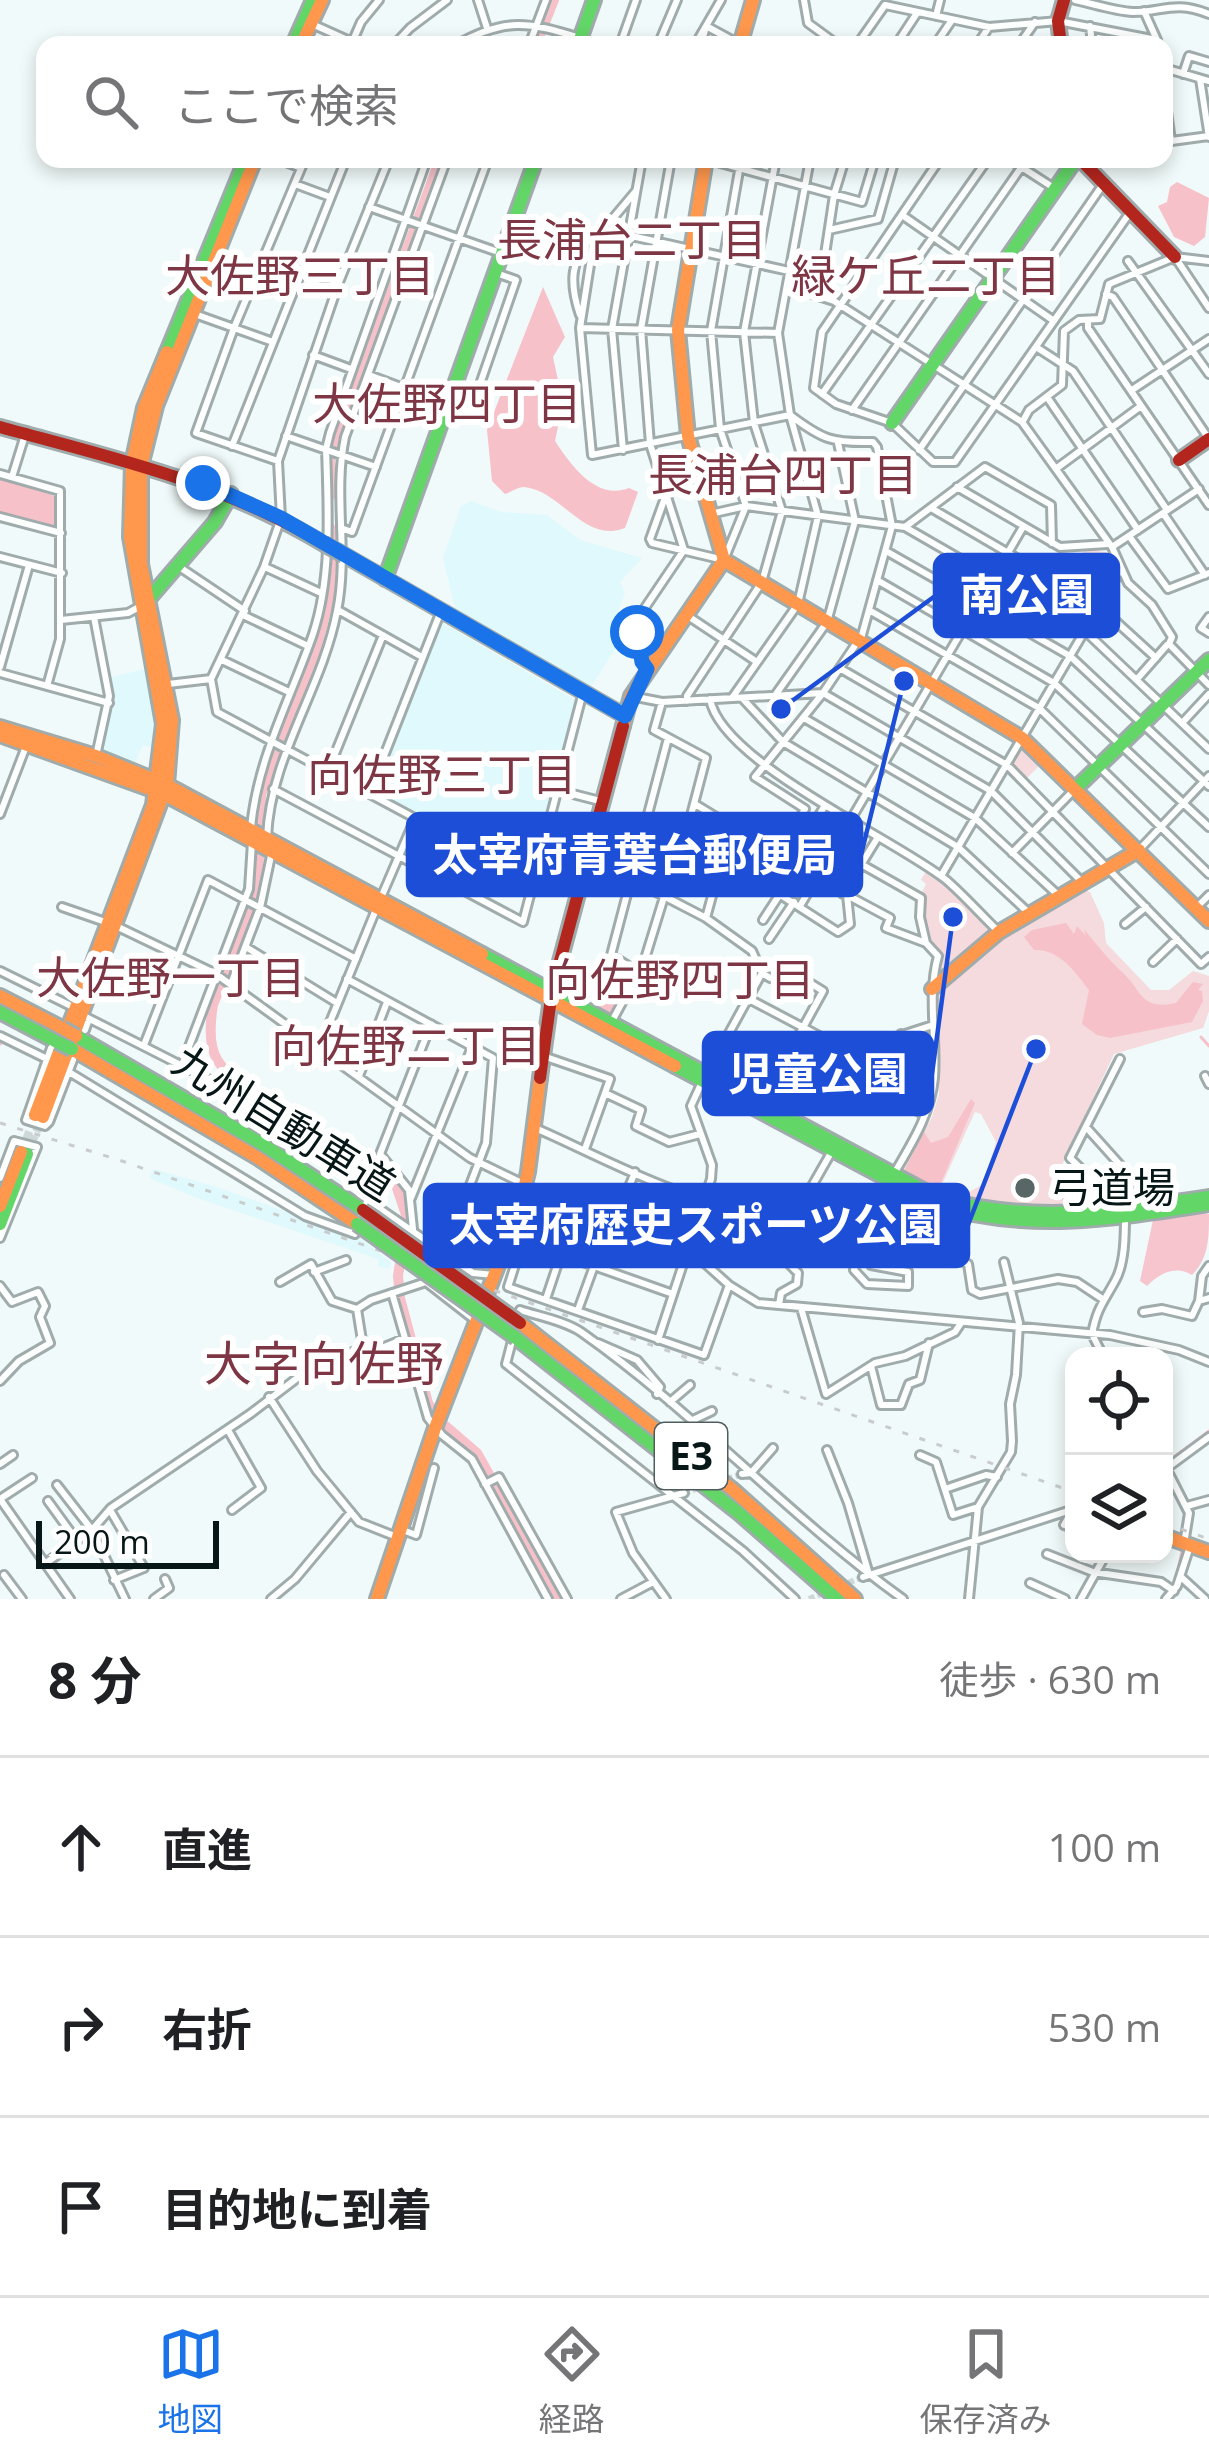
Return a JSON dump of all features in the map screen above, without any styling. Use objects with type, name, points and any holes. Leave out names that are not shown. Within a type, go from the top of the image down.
[{"type":"main road","points":[[303,36],[318,0]]},
{"type":"main road","points":[[301,36],[318,0]]},
{"type":"main road","points":[[581,36],[594,0]]},
{"type":"main road","points":[[742,36],[752,0]]},
{"type":"main road","points":[[1060,36],[1064,0]]},
{"type":"main road","points":[[39,1116],[78,1028],[161,788],[172,720],[168,684],[130,537],[144,408],[247,168]]},
{"type":"main road","points":[[137,465],[248,168]]},
{"type":"main road","points":[[385,579],[533,168]]},
{"type":"main road","points":[[705,168],[678,330],[688,436],[724,560],[1022,738],[1209,921]]},
{"type":"main road","points":[[892,423],[1071,168]]},
{"type":"main road","points":[[1088,168],[1174,257]]},
{"type":"main road","points":[[0,428],[231,494],[281,518],[625,716]]},
{"type":"main road","points":[[1179,460],[1209,439]]},
{"type":"main road","points":[[145,603],[215,522],[231,494]]},
{"type":"main road","points":[[377,1599],[526,1185],[551,996],[625,716],[647,669],[724,560]]},
{"type":"main road","points":[[145,603],[163,711],[161,788]]},
{"type":"main road","points":[[1075,789],[1209,660]]},
{"type":"main road","points":[[2,733],[161,788]]},
{"type":"main road","points":[[2,733],[96,756],[161,788],[891,1180]]},
{"type":"main road","points":[[932,989],[999,932],[1138,850]]},
{"type":"main road","name":"九州自動車道","points":[[0,996],[58,1034]]},
{"type":"main road","points":[[551,996],[611,1023],[832,1151],[938,1198],[1000,1215],[1046,1218],[1209,1200]]},
{"type":"main road","name":"九州自動車道","points":[[0,1012],[58,1034],[78,1028],[258,1158],[363,1212],[520,1323],[732,1490],[855,1599]]},
{"type":"main road","points":[[0,1206],[24,1153],[0,1224]]},
{"type":"main road","name":"九州自動車道","points":[[363,1212],[512,1341],[740,1514],[837,1599]]},
{"type":"main road","points":[[1173,1540],[1209,1552]]},
{"type":"street","points":[[357,36],[379,0]]},
{"type":"street","points":[[402,36],[447,0]]},
{"type":"street","points":[[478,0],[488,28]]},
{"type":"street","points":[[533,36],[546,0]]},
{"type":"street","points":[[623,36],[636,0]]},
{"type":"street","points":[[662,36],[677,0]]},
{"type":"street","points":[[702,36],[721,0]]},
{"type":"street","points":[[804,0],[808,23],[826,36]]},
{"type":"street","points":[[936,16],[940,0]]},
{"type":"street","points":[[1075,0],[1130,12],[1157,4],[1193,6],[1209,14]]},
{"type":"street","points":[[863,36],[885,5],[989,28],[1058,21],[1133,36]]},
{"type":"street","points":[[1144,11],[1154,36]]},
{"type":"street","points":[[902,36],[917,12]]},
{"type":"street","points":[[941,36],[952,20]]},
{"type":"street","points":[[1025,36],[1035,22]]},
{"type":"street","points":[[310,24],[335,36]]},
{"type":"street","points":[[473,36],[488,28],[538,25],[565,36]]},
{"type":"street","points":[[706,26],[724,36]]},
{"type":"street","points":[[1090,26],[1091,36]]},
{"type":"street","points":[[983,36],[989,28]]},
{"type":"street","points":[[1183,74],[1189,56],[1209,62]]},
{"type":"street","points":[[1173,71],[1205,80],[1209,136],[1173,140]]},
{"type":"street","points":[[278,461],[196,433],[301,168]]},
{"type":"street","points":[[232,446],[342,168]]},
{"type":"street","points":[[384,168],[339,282],[278,461],[281,518],[265,566],[211,679],[218,712],[532,881]]},
{"type":"street","points":[[182,1066],[217,975],[253,904],[251,835],[257,784],[308,646],[321,593],[326,449],[424,168]]},
{"type":"street","points":[[230,983],[246,947],[268,846],[273,789],[338,610],[341,454],[444,168]]},
{"type":"street","points":[[340,528],[352,532],[485,168]]},
{"type":"street","points":[[623,450],[612,328],[640,168]]},
{"type":"street","points":[[669,168],[641,329],[650,445],[684,550]]},
{"type":"street","points":[[736,168],[862,202],[871,168]]},
{"type":"street","points":[[687,701],[762,582],[782,512],[754,422],[744,332],[773,168]]},
{"type":"street","points":[[737,698],[797,604],[818,516],[790,415],[778,332],[807,168]]},
{"type":"street","points":[[599,231],[789,271],[824,260],[842,168]]},
{"type":"street","points":[[829,230],[878,219],[892,168]]},
{"type":"street","points":[[932,168],[822,332],[814,388],[853,410],[892,423],[933,462],[955,462],[1131,211]]},
{"type":"street","points":[[822,394],[982,168]]},
{"type":"street","points":[[853,410],[1019,168]]},
{"type":"street","points":[[1022,168],[1054,188]]},
{"type":"street","points":[[667,492],[652,543],[724,560],[746,506],[720,429],[711,331],[739,169]]},
{"type":"street","points":[[919,450],[1104,183]]},
{"type":"street","points":[[295,184],[330,197]]},
{"type":"street","points":[[637,191],[578,250],[572,290],[581,323],[592,455],[790,415],[821,439],[873,442],[877,447],[892,526],[886,550],[859,641],[823,694],[755,776],[805,809],[762,883],[838,932],[850,925],[845,895],[878,837]]},
{"type":"street","points":[[369,207],[501,254]]},
{"type":"street","points":[[902,215],[1054,321]]},
{"type":"street","points":[[581,323],[599,231]]},
{"type":"street","points":[[1022,422],[1029,410],[1062,386],[1064,332],[1079,320],[1100,320],[1109,284],[1174,257],[1209,261]]},
{"type":"street","points":[[1174,257],[1209,308]]},
{"type":"street","points":[[1128,261],[1209,374]]},
{"type":"street","points":[[302,270],[339,282]]},
{"type":"street","points":[[369,375],[470,412],[516,280],[496,272]]},
{"type":"street","points":[[812,294],[840,305],[1022,422],[1110,546],[1128,583],[1153,605],[1172,637],[1138,678]]},
{"type":"street","points":[[1106,294],[1113,297],[1209,439]]},
{"type":"street","points":[[192,314],[273,342]]},
{"type":"street","points":[[1088,320],[1088,328],[1209,505]]},
{"type":"street","points":[[581,323],[778,332]]},
{"type":"street","points":[[1132,391],[1209,339]]},
{"type":"street","points":[[1036,346],[1073,371],[1207,574],[1168,589],[1129,536]]},
{"type":"street","points":[[313,355],[351,369]]},
{"type":"street","points":[[1047,397],[1138,530]]},
{"type":"street","points":[[1057,468],[1142,406]]},
{"type":"street","points":[[12,477],[25,434]]},
{"type":"street","points":[[286,436],[376,467]]},
{"type":"street","points":[[775,696],[827,622],[855,521],[838,443]]},
{"type":"street","points":[[905,527],[985,467],[1052,505],[1052,543]]},
{"type":"street","points":[[0,474],[60,491],[60,639],[47,686]]},
{"type":"street","points":[[957,487],[1060,547],[1110,546],[1198,489]]},
{"type":"street","points":[[710,514],[746,506],[905,527],[1084,631],[1207,742]]},
{"type":"street","points":[[931,508],[1099,606],[1156,658]]},
{"type":"street","points":[[0,517],[61,533]]},
{"type":"street","points":[[770,939],[816,880],[1023,526]]},
{"type":"street","points":[[647,669],[636,621],[684,550]]},
{"type":"street","points":[[886,550],[1070,656],[1207,781],[1138,850]]},
{"type":"street","points":[[0,557],[62,573]]},
{"type":"street","points":[[29,565],[0,670],[110,703]]},
{"type":"street","points":[[178,566],[244,613],[308,646]]},
{"type":"street","points":[[265,566],[321,593]]},
{"type":"street","points":[[941,877],[1121,569]]},
{"type":"street","points":[[877,580],[1054,682],[1209,826]]},
{"type":"street","points":[[61,620],[128,613],[145,603]]},
{"type":"street","points":[[338,610],[422,657]]},
{"type":"street","points":[[869,610],[1040,708],[1209,874]]},
{"type":"street","points":[[369,794],[441,611]]},
{"type":"street","points":[[688,616],[757,662]]},
{"type":"street","points":[[94,617],[110,703],[96,756]]},
{"type":"street","points":[[1209,617],[1202,628],[1209,633]]},
{"type":"street","points":[[328,772],[382,635]]},
{"type":"street","points":[[1168,644],[1209,685]]},
{"type":"street","points":[[221,660],[289,692]]},
{"type":"street","points":[[841,669],[1006,765],[1202,964],[1209,956]]},
{"type":"street","points":[[168,684],[211,679]]},
{"type":"street","points":[[273,789],[523,922],[583,692]]},
{"type":"street","points":[[632,696],[662,703],[823,694],[992,791],[1085,885]]},
{"type":"street","points":[[1183,722],[1209,694]]},
{"type":"street","points":[[737,698],[783,742],[958,848],[1030,915]]},
{"type":"street","points":[[710,699],[712,716],[764,764],[941,877],[999,932]]},
{"type":"street","points":[[611,1023],[638,972],[666,898],[706,758],[654,730],[662,703]]},
{"type":"street","points":[[804,718],[975,818],[1061,898]]},
{"type":"street","points":[[2,733],[6,741],[25,749],[53,752]]},
{"type":"street","points":[[638,972],[611,955],[668,738]]},
{"type":"street","points":[[0,814],[25,749]]},
{"type":"street","points":[[1012,853],[1075,789]]},
{"type":"street","points":[[557,790],[604,802]]},
{"type":"street","points":[[695,804],[731,826],[706,918]]},
{"type":"street","points":[[825,805],[791,865],[890,918],[886,928],[926,943],[938,956],[932,989],[934,1077],[925,1115],[886,1190],[888,1198],[920,1217],[931,1241],[949,1256],[968,1264],[972,1290],[980,1294],[1058,1279],[1077,1282],[1101,1298]]},
{"type":"street","points":[[320,1048],[415,820]]},
{"type":"street","points":[[750,826],[782,847]]},
{"type":"street","points":[[546,835],[706,918],[752,951],[762,973],[770,978],[810,983],[824,991],[783,1064],[729,1036]]},
{"type":"street","points":[[751,849],[773,862]]},
{"type":"street","points":[[861,864],[921,898],[926,943]]},
{"type":"street","points":[[719,872],[741,880]]},
{"type":"street","points":[[143,1045],[208,880],[356,958]]},
{"type":"street","points":[[763,920],[780,894]]},
{"type":"street","points":[[1196,908],[1209,895]]},
{"type":"street","points":[[62,907],[111,924],[217,975],[480,1163],[699,1258],[729,1286],[758,1303],[1092,1334],[1179,1350],[1209,1362]]},
{"type":"street","points":[[1125,924],[1146,907]]},
{"type":"street","points":[[1153,962],[1177,939]]},
{"type":"street","points":[[246,947],[337,1003]]},
{"type":"street","points":[[0,971],[78,1028],[143,1045],[339,1157],[372,1188],[356,1234],[304,1216],[69,1072]]},
{"type":"street","points":[[658,1340],[712,1179],[712,1165],[691,1106],[762,973]]},
{"type":"street","points":[[347,979],[495,1062],[480,1163],[445,1251]]},
{"type":"street","points":[[748,998],[825,1040]]},
{"type":"street","points":[[359,1076],[387,1002]]},
{"type":"street","points":[[412,1198],[380,1154],[430,1024]]},
{"type":"street","points":[[925,1115],[866,1084],[868,1046],[933,1025]]},
{"type":"street","points":[[78,1028],[69,1072],[49,1122],[45,1126],[26,1120],[58,1034],[78,1028]]},
{"type":"street","points":[[898,1100],[901,1034]]},
{"type":"street","points":[[0,1036],[47,1059]]},
{"type":"street","points":[[413,1229],[412,1198],[472,1047]]},
{"type":"street","points":[[543,1056],[610,1079],[585,1149]]},
{"type":"street","points":[[1120,1059],[1070,1159],[1126,1211]]},
{"type":"street","points":[[605,1093],[641,1110],[636,1126],[669,1142],[700,1134]]},
{"type":"street","points":[[1086,1127],[1121,1166],[1126,1211],[1121,1264],[1116,1280],[1101,1298],[1092,1334],[1098,1347]]},
{"type":"street","points":[[535,1128],[704,1198],[736,1209],[757,1206],[768,1227],[770,1244],[798,1273],[797,1284],[781,1293],[779,1305]]},
{"type":"street","points":[[0,1178],[14,1142],[38,1147],[0,1238]]},
{"type":"street","points":[[832,1151],[812,1186],[824,1197],[828,1216],[848,1254],[857,1258]]},
{"type":"street","points":[[616,1220],[635,1172]]},
{"type":"street","points":[[824,1197],[848,1193],[897,1222],[903,1247]]},
{"type":"street","points":[[860,1201],[875,1249]]},
{"type":"street","points":[[545,1299],[577,1206]]},
{"type":"street","points":[[363,1212],[413,1229],[473,1274],[494,1275]]},
{"type":"street","points":[[768,1227],[795,1217],[828,1216]]},
{"type":"street","points":[[699,1258],[738,1222]]},
{"type":"street","points":[[510,1238],[522,1243],[508,1287],[704,1355],[729,1286]]},
{"type":"street","points":[[866,1252],[871,1265],[881,1270],[908,1272],[908,1286],[867,1285],[854,1270],[857,1258],[866,1252],[875,1249],[931,1241]]},
{"type":"street","points":[[563,1255],[674,1294]]},
{"type":"street","points":[[314,1272],[346,1260]]},
{"type":"street","points":[[969,1599],[978,1507],[1011,1452],[1017,1330],[1004,1262]]},
{"type":"street","points":[[280,1282],[311,1264],[332,1301],[357,1310],[362,1317],[364,1353]]},
{"type":"street","points":[[578,1310],[594,1266]]},
{"type":"street","points":[[1143,1312],[1162,1309],[1192,1316],[1202,1276],[1209,1267]]},
{"type":"street","points":[[357,1310],[427,1282],[476,1322]]},
{"type":"street","points":[[0,1286],[12,1302],[38,1292],[46,1306],[40,1317],[50,1343],[19,1361],[0,1381]]},
{"type":"street","points":[[392,1293],[424,1408],[435,1428],[468,1455],[548,1599]]},
{"type":"street","points":[[1199,1301],[1209,1298]]},
{"type":"street","points":[[801,1309],[824,1394],[883,1359],[905,1356],[955,1332],[961,1323]]},
{"type":"street","points":[[795,1599],[506,1364],[520,1310],[580,1330],[595,1344],[643,1365],[660,1387],[657,1394],[866,1576],[904,1599]]},
{"type":"street","points":[[46,1563],[92,1530],[110,1510],[318,1364],[404,1339]]},
{"type":"street","points":[[871,1366],[881,1405],[901,1405],[909,1384],[920,1380],[929,1342]]},
{"type":"street","points":[[669,1403],[690,1385]]},
{"type":"street","points":[[269,1396],[317,1471],[363,1526],[416,1535],[434,1468]]},
{"type":"street","points":[[692,1421],[712,1411]]},
{"type":"street","points":[[227,1428],[262,1488],[232,1510]]},
{"type":"street","points":[[1173,1462],[1209,1437]]},
{"type":"street","points":[[747,1473],[772,1448]]},
{"type":"street","points":[[0,1450],[6,1460]]},
{"type":"street","points":[[826,1450],[848,1503],[866,1576]]},
{"type":"street","points":[[920,1455],[935,1462],[953,1515],[978,1507]]},
{"type":"street","points":[[945,1489],[986,1474],[997,1477]]},
{"type":"street","points":[[485,1484],[499,1477],[567,1599]]},
{"type":"street","points":[[32,1478],[0,1499],[70,1599]]},
{"type":"street","points":[[1166,1599],[1181,1577],[1187,1545],[1187,1506],[1173,1482]]},
{"type":"street","points":[[57,1484],[92,1530],[125,1599]]},
{"type":"street","points":[[666,1599],[633,1553],[616,1512],[684,1492]]},
{"type":"street","points":[[1187,1506],[1209,1500]]},
{"type":"street","points":[[48,1501],[77,1541]]},
{"type":"street","points":[[110,1510],[144,1568],[114,1580]]},
{"type":"street","points":[[866,1576],[1065,1511]]},
{"type":"street","points":[[271,1599],[295,1580],[351,1512]]},
{"type":"street","points":[[1047,1554],[1096,1573],[1161,1582],[1174,1591]]},
{"type":"street","points":[[1081,1599],[1101,1563]]},
{"type":"street","points":[[4,1574],[22,1599]]},
{"type":"street","points":[[1181,1577],[1205,1599]]},
{"type":"street","points":[[154,1599],[169,1588],[165,1579]]},
{"type":"street","points":[[621,1599],[652,1582]]},
{"type":"street","points":[[1030,1583],[1065,1599]]},
{"type":"shaded area","points":[[1177,182],[1209,198],[1205,237],[1194,246],[1174,237],[1158,206],[1167,202],[1170,187]]},
{"type":"shaded area","points":[[543,287],[565,337],[553,357],[563,403],[555,441],[595,485],[638,492],[625,528],[597,529],[537,490],[522,487],[505,494],[492,481],[487,430]]},
{"type":"shaded area","points":[[0,478],[58,497],[59,527],[0,513]]},
{"type":"shaded area","points":[[471,501],[502,512],[547,515],[580,540],[642,558],[620,582],[625,593],[618,611],[632,622],[591,687],[455,608],[443,558],[461,506]]},
{"type":"shaded area","points":[[1085,549],[1112,553],[1097,577],[1108,584],[1104,591],[1073,572]]},
{"type":"shaded area","points":[[441,622],[575,700],[531,873],[374,791]]},
{"type":"shaded area","points":[[150,668],[157,697],[156,749],[143,745],[134,764],[101,750],[111,708],[111,677]]},
{"type":"shaded area","points":[[1025,745],[1042,763],[1025,780],[1011,764],[1019,747]]},
{"type":"shaded area","points":[[926,871],[942,880],[996,932],[938,982],[944,955],[926,930],[927,898],[921,894],[926,884],[921,880]]},
{"type":"shaded area","points":[[1083,890],[1090,892],[1104,923],[1106,943],[1151,990],[1169,990],[1193,971],[1209,976],[1209,1011],[1203,1028],[1114,1054],[1061,1167],[1068,1184],[1094,1207],[1028,1211],[963,1200],[982,1185],[996,1142],[981,1114],[975,1112],[939,1191],[901,1174],[939,1094],[937,992],[999,936]]},
{"type":"shaded area","points":[[1066,923],[1074,934],[1077,926],[1086,936],[1084,929],[1148,1002],[1176,1003],[1193,982],[1203,984],[1198,990],[1203,1001],[1192,1022],[1110,1038],[1082,1024],[1089,990],[1065,962],[1034,950],[1024,937],[1032,930]]},
{"type":"shaded area","points":[[610,960],[633,972],[610,1015],[596,1008]]},
{"type":"shaded area","points":[[971,1099],[975,1103],[938,1190],[903,1173],[924,1132],[931,1143],[948,1137]]},
{"type":"shaded area","points":[[153,1169],[360,1238],[391,1263],[389,1269],[378,1266],[378,1259],[149,1178]]},
{"type":"shaded area","points":[[1209,1214],[1208,1239],[1202,1262],[1192,1275],[1174,1271],[1147,1286],[1140,1281],[1153,1220]]},
{"type":"waterway","points":[[540,36],[554,0]]},
{"type":"waterway","points":[[330,496],[330,459],[437,168]]},
{"type":"waterway","points":[[330,527],[334,555],[329,600],[316,650],[261,795],[258,887],[213,1005],[213,1048],[230,1076],[248,1091],[387,1171],[395,1182],[407,1218],[398,1276],[400,1298],[428,1403],[441,1422],[477,1453],[559,1599]]},
{"type":"waterway","points":[[1201,1037],[1209,1046]]},
{"type":"waterway","points":[[1173,1458],[1209,1431]]},
{"type":"waterway","points":[[1173,1490],[1187,1519]]},
{"type":"waterway","points":[[1175,1584],[1183,1546]]},
{"type":"tunnel","points":[[22,1150],[34,1119]]},
{"type":"tunnel","points":[[27,1154],[42,1119]]},
{"type":"tunnel","points":[[684,1493],[742,1474]]},
{"type":"tunnel","points":[[840,1586],[863,1577]]},
{"type":"tunnel","points":[[809,1599],[828,1591]]},
{"type":"railway","points":[[0,1123],[122,1161],[1065,1489]]},
{"type":"railway","points":[[1173,1526],[1209,1539]]},
{"type":"traffic: fast","points":[[297,36],[313,0]]},
{"type":"traffic: fast","points":[[581,36],[594,0]]},
{"type":"traffic: fast","points":[[167,352],[242,168]]},
{"type":"traffic: fast","points":[[385,579],[533,168]]},
{"type":"traffic: fast","points":[[892,423],[1070,168]]},
{"type":"traffic: fast","points":[[147,601],[215,522],[231,494]]},
{"type":"traffic: fast","points":[[324,544],[344,555]]},
{"type":"traffic: fast","points":[[344,555],[625,716]]},
{"type":"traffic: fast","points":[[1075,789],[1209,660]]},
{"type":"traffic: fast","points":[[482,954],[938,1198],[1040,1213],[1209,1197]]},
{"type":"traffic: fast","points":[[0,1012],[57,1042]]},
{"type":"traffic: fast","points":[[76,1036],[262,1144],[363,1210]]},
{"type":"traffic: fast","points":[[57,1042],[72,1049]]},
{"type":"traffic: fast","points":[[675,1066],[936,1205],[1006,1219],[1072,1221],[1209,1204]]},
{"type":"traffic: fast","points":[[0,1224],[27,1154]]},
{"type":"traffic: fast","points":[[357,1224],[516,1338]]},
{"type":"traffic: fast","points":[[516,1338],[740,1514],[837,1599]]},
{"type":"traffic: slow","points":[[305,36],[322,0]]},
{"type":"traffic: slow","points":[[743,36],[753,0]]},
{"type":"traffic: slow","points":[[43,1117],[167,785],[172,720],[141,564],[141,466],[156,406],[251,168]]},
{"type":"traffic: slow","points":[[623,726],[631,696],[724,560],[688,436],[678,330],[705,168]]},
{"type":"traffic: slow","points":[[35,1115],[153,805],[163,724],[130,537],[132,464],[144,408],[167,352]]},
{"type":"traffic: slow","points":[[724,560],[1022,738],[1209,921]]},
{"type":"traffic: slow","points":[[0,727],[96,756],[167,785],[482,954]]},
{"type":"traffic: slow","points":[[0,735],[164,794],[675,1066]]},
{"type":"traffic: slow","points":[[932,989],[999,932],[1139,850]]},
{"type":"traffic: slow","points":[[0,996],[62,1028]]},
{"type":"traffic: slow","points":[[62,1028],[76,1036]]},
{"type":"traffic: slow","points":[[72,1049],[258,1158],[357,1224]]},
{"type":"traffic: slow","points":[[377,1599],[435,1428],[518,1214],[540,1078]]},
{"type":"traffic: slow","points":[[0,1206],[21,1152]]},
{"type":"traffic: slow","points":[[520,1323],[732,1489],[855,1599]]},
{"type":"traffic: slow","points":[[1173,1539],[1209,1552]]},
{"type":"traffic: jam","points":[[1060,36],[1064,0]]},
{"type":"traffic: jam","points":[[1089,168],[1175,257]]},
{"type":"traffic: jam","points":[[0,427],[206,488],[324,544]]},
{"type":"traffic: jam","points":[[1179,460],[1209,439]]},
{"type":"traffic: jam","points":[[540,1078],[552,991],[623,726]]},
{"type":"traffic: jam","points":[[363,1210],[520,1323]]},
{"type":"place","name":"太宰府青葉台郵便局","points":[[904,681]]},
{"type":"place","name":"南公園","points":[[781,709]]},
{"type":"place","name":"児童公園","points":[[953,917]]},
{"type":"place","name":"太宰府歴史スポーツ公園","points":[[1036,1049]]},
{"type":"place","name":"弓道場","points":[[1025,1188]]},
{"type":"district","name":"長浦台二丁目","points":[[632,240]]},
{"type":"district","name":"大佐野三丁目","points":[[300,276]]},
{"type":"district","name":"緑ケ丘二丁目","points":[[926,276]]},
{"type":"district","name":"大佐野四丁目","points":[[447,404]]},
{"type":"district","name":"長浦台四丁目","points":[[783,475]]},
{"type":"district","name":"向佐野三丁目","points":[[442,775]]},
{"type":"district","name":"大佐野一丁目","points":[[171,978]]},
{"type":"district","name":"向佐野四丁目","points":[[680,980]]},
{"type":"district","name":"向佐野二丁目","points":[[406,1046]]},
{"type":"district","name":"大字向佐野","points":[[324,1364]]},
{"type":"route","points":[[203,483],[281,518],[625,716],[647,669],[637,632]]}]
